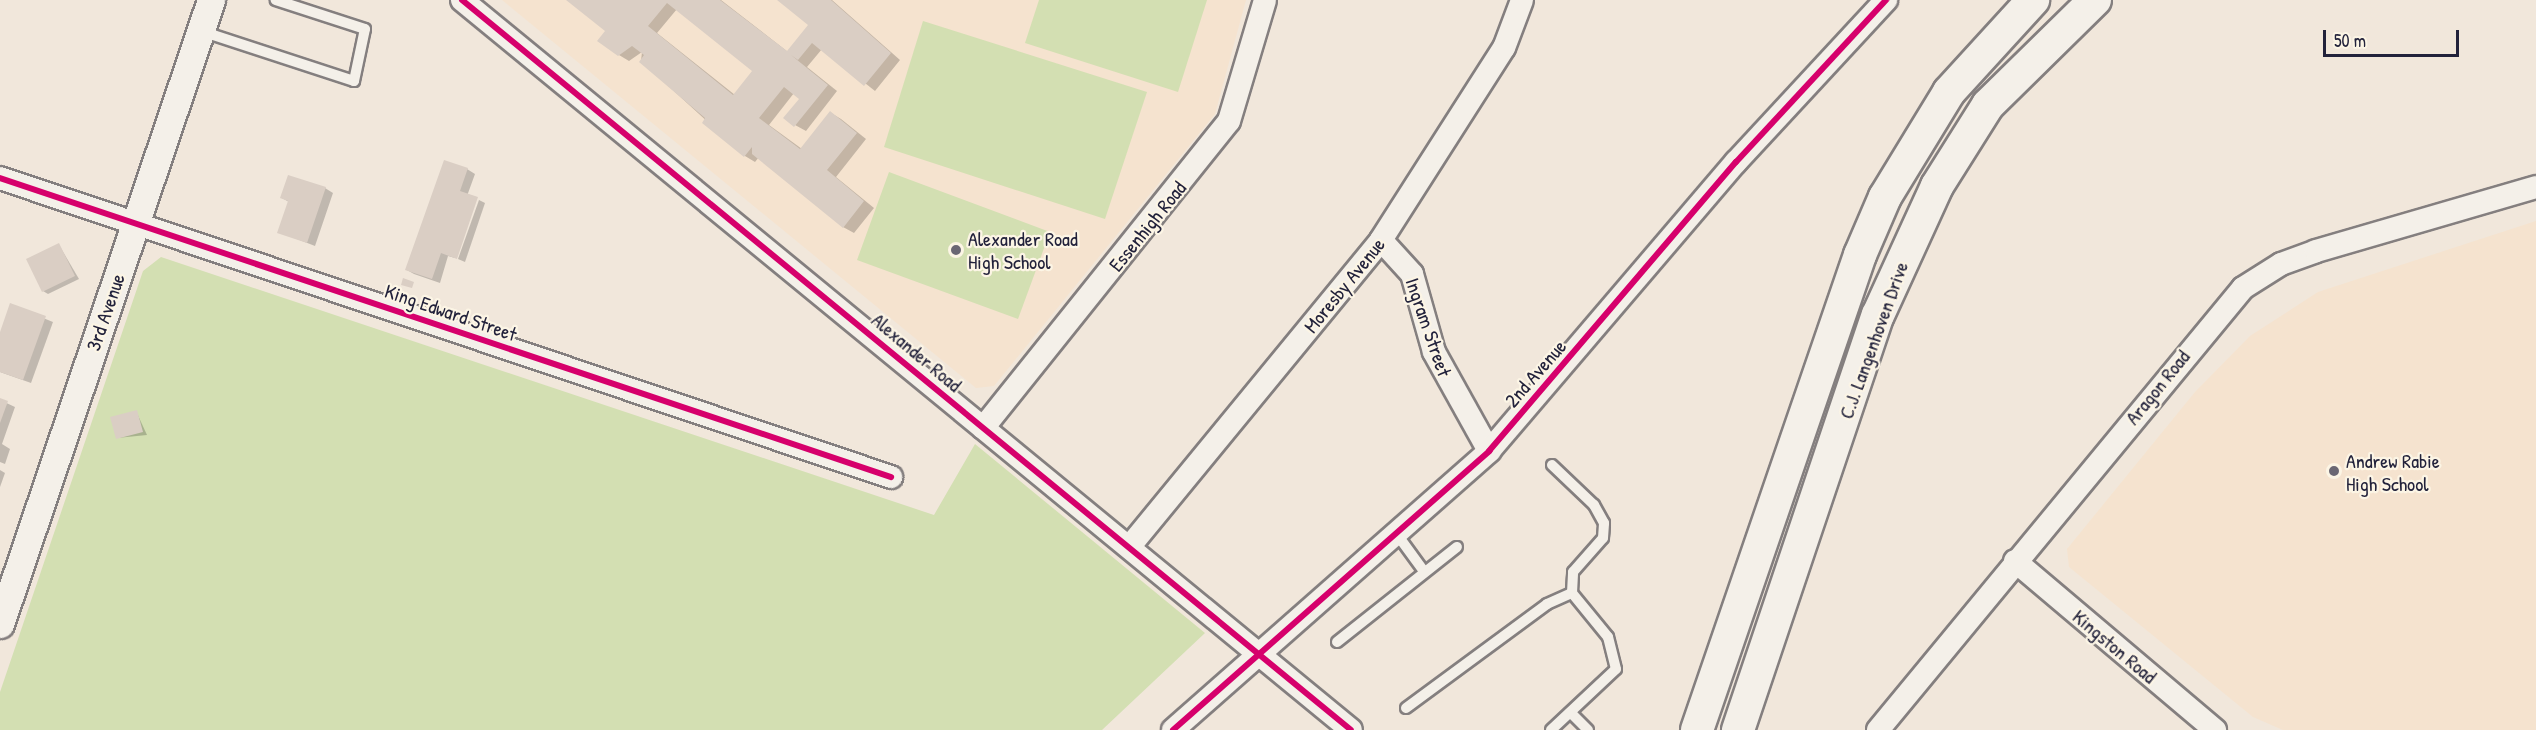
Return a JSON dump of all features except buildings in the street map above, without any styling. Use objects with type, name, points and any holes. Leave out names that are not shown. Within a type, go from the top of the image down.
[{"type":"main road","name":"C.J. Langenhoven Drive","points":[[1697,730],[1856,266],[1885,197],[1949,92],[2033,0]]},
{"type":"main road","name":"C.J. Langenhoven Drive","points":[[1738,730],[1878,315],[1937,186],[1988,105],[2095,0]]},
{"type":"street","name":"3rd Avenue","points":[[0,624],[7,578],[135,223],[211,0]]},
{"type":"street","name":"Alexander Road","points":[[462,0],[1130,546],[1351,730]]},
{"type":"street","name":"Essenhigh Road","points":[[983,428],[1229,121],[1266,0]]},
{"type":"street","name":"Moresby Avenue","points":[[1130,546],[1381,240],[1504,48],[1522,0]]},
{"type":"street","name":"2nd Avenue","points":[[1173,730],[1489,451],[1736,162],[1886,0]]},
{"type":"street","name":"King Edward Street","points":[[0,178],[891,477]]},
{"type":"street","name":"Aragon Road","points":[[1878,730],[2209,323],[2250,283],[2281,264],[2316,251],[2536,187]]},
{"type":"street","name":"Ingram Street","points":[[1381,240],[1412,274],[1434,352],[1489,451]]},
{"type":"street","name":"Kingston Road","points":[[2015,561],[2215,730]]},
{"type":"lane","points":[[201,30],[354,81],[365,29],[276,0]]},
{"type":"lane","points":[[1551,730],[1616,669],[1608,637],[1572,593],[1573,572],[1603,538],[1604,523],[1594,505],[1552,465]]},
{"type":"lane","points":[[1396,533],[1423,570]]},
{"type":"lane","points":[[1337,642],[1423,570],[1457,547]]},
{"type":"lane","points":[[1406,708],[1546,604],[1572,593]]},
{"type":"lane","points":[[1571,713],[1588,730]]},
{"type":"shaded area","name":"Alexander Road High School","points":[[502,0],[1246,0],[1215,114],[994,386],[976,388]]},
{"type":"shaded area","name":"Andrew Rabie High School","points":[[2536,221],[2536,730],[2283,730],[2253,717],[2069,567],[2067,549],[2195,392],[2250,336],[2318,292]]},
{"type":"green space","points":[[1039,0],[1207,0],[1178,92],[1025,43]]},
{"type":"green space","points":[[923,21],[1147,92],[1105,219],[884,147]]},
{"type":"green space","points":[[889,172],[1050,232],[1018,319],[857,260]]},
{"type":"green space","points":[[161,257],[934,515],[975,444],[1205,633],[1102,730],[0,730],[0,692],[143,271]]},
{"type":"cycle path","points":[[462,0],[1351,730]]},
{"type":"cycle path","points":[[1173,730],[1489,451],[1736,162],[1886,0]]},
{"type":"cycle path","points":[[0,178],[891,477]]},
{"type":"place","name":"Alexander Road High School","points":[[956,250]]},
{"type":"place","name":"Andrew Rabie High School","points":[[2334,471]]}]
